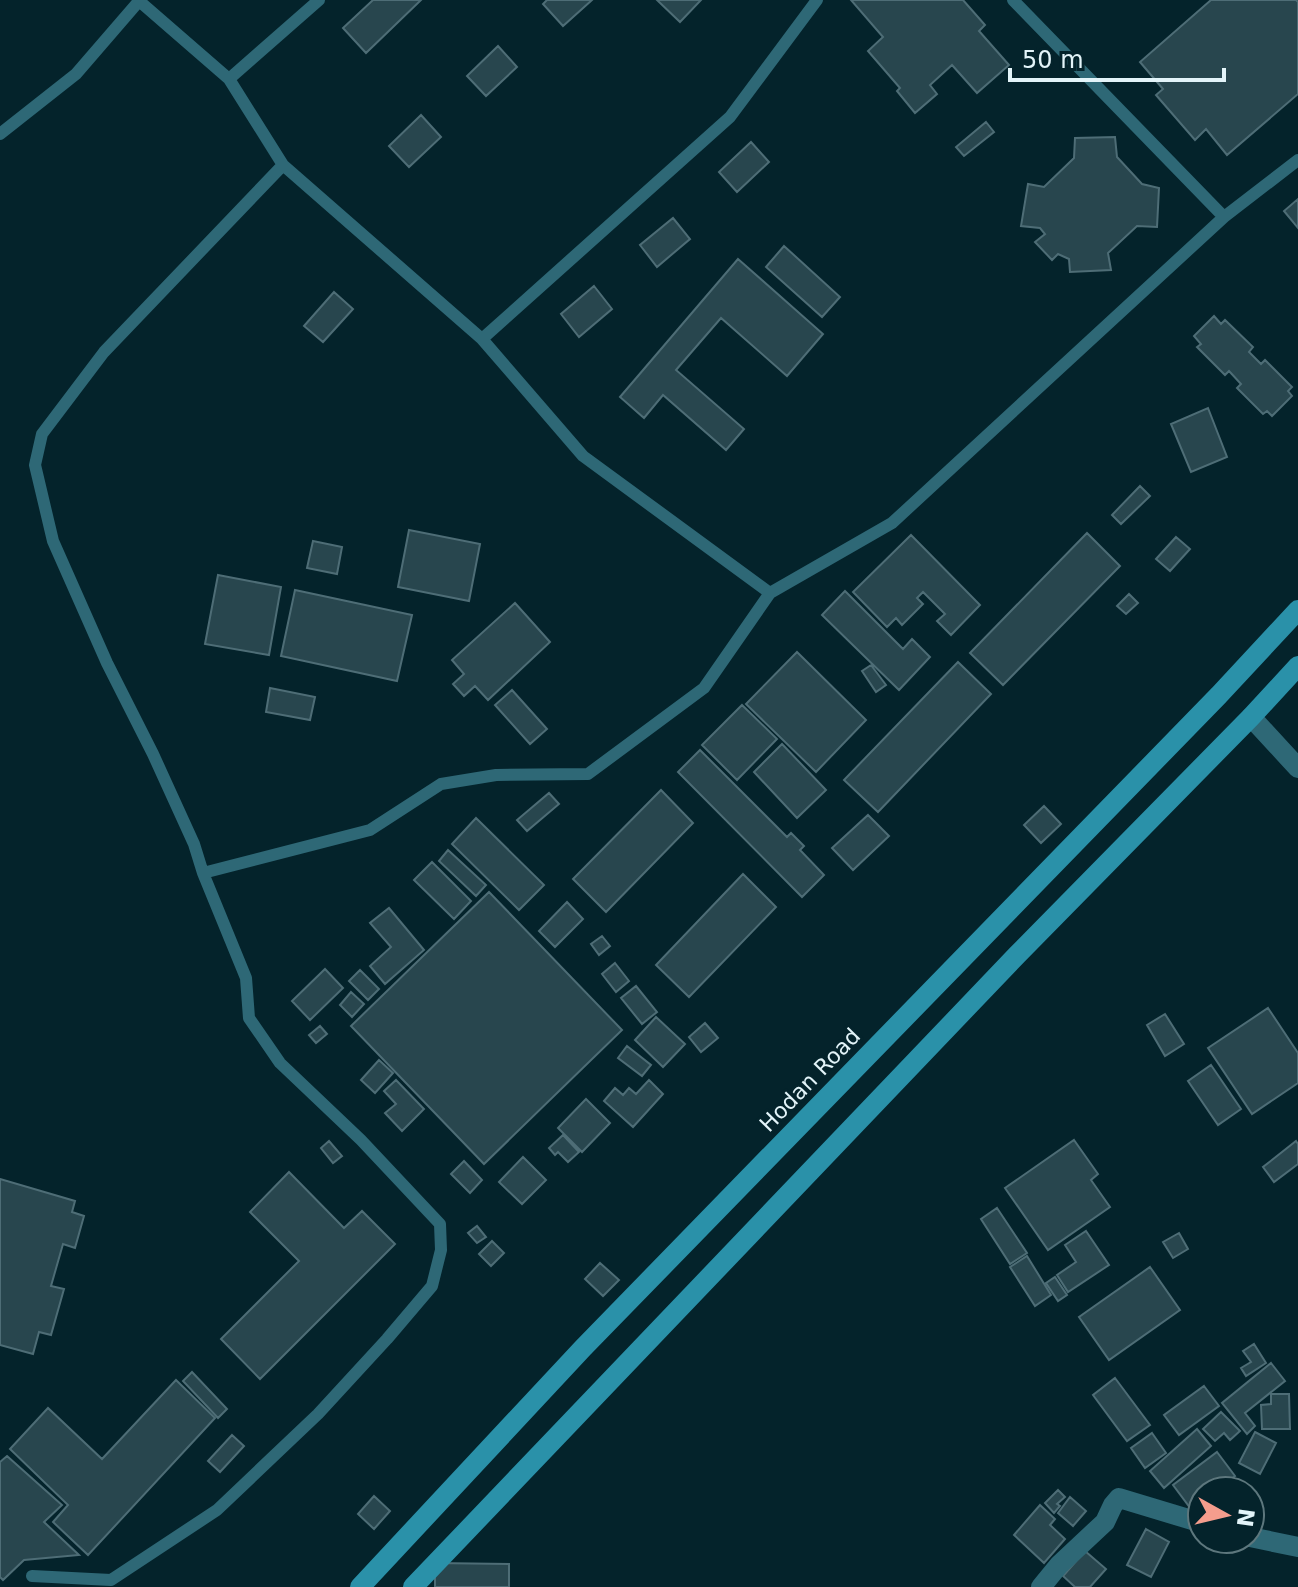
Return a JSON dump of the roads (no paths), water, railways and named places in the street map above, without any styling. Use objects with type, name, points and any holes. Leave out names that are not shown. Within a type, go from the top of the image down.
[{"type":"main road","name":"Hodan Road","points":[[360,1587],[583,1348],[1219,695],[1298,610]]},
{"type":"main road","points":[[413,1587],[1006,966],[1298,666]]},
{"type":"street","points":[[1251,717],[1298,768]]},
{"type":"street","points":[[1041,1587],[1059,1565],[1105,1522],[1119,1498],[1186,1518]]},
{"type":"street","points":[[1266,1540],[1298,1547]]},
{"type":"lane","points":[[229,79],[319,0]]},
{"type":"lane","points":[[482,339],[730,117],[817,0]]},
{"type":"lane","points":[[1013,0],[1224,217]]},
{"type":"lane","points":[[0,134],[76,74],[139,1],[229,79],[283,165],[482,339],[583,456],[770,593]]},
{"type":"lane","points":[[203,873],[370,830],[441,784],[496,775],[588,774],[704,688],[770,593],[892,523],[1224,217],[1298,160]]},
{"type":"lane","points":[[32,1582],[111,1580],[217,1510],[318,1414],[387,1339],[432,1286],[441,1250],[440,1224],[361,1140],[280,1063],[249,1018],[246,978],[194,844],[107,663],[53,541],[35,465],[42,434],[104,352],[283,165]]},
{"type":"lane","points":[[32,1582],[42,1587]]}]
